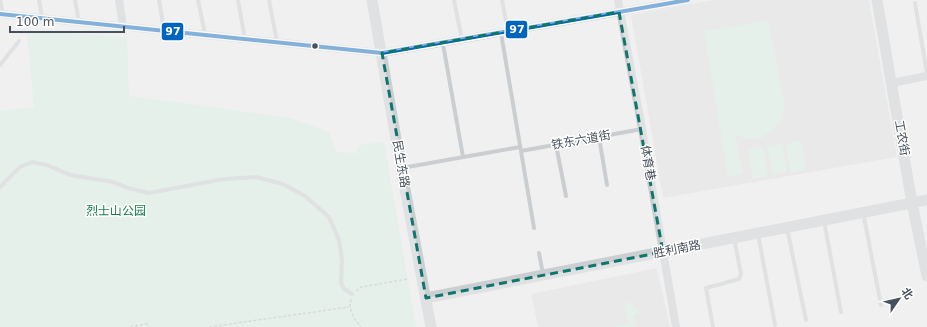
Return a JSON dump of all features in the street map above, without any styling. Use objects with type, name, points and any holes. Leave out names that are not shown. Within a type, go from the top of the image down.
[{"type":"main road","name":"民生东路","points":[[372,0],[431,327]]},
{"type":"main road","name":"工农街","points":[[877,0],[912,203],[926,271]]},
{"type":"main road","name":"胜利南路","points":[[426,298],[927,200]]},
{"type":"street","points":[[119,0],[123,26]]},
{"type":"street","name":"体育巷","points":[[618,0],[676,327]]},
{"type":"street","points":[[1,14],[382,54],[688,0]]},
{"type":"street","points":[[892,82],[927,75]]},
{"type":"lane","points":[[0,0],[1,14]]},
{"type":"lane","points":[[39,0],[42,18]]},
{"type":"lane","points":[[75,0],[79,22]]},
{"type":"lane","points":[[159,0],[165,31]]},
{"type":"lane","points":[[198,0],[205,35]]},
{"type":"lane","points":[[238,0],[245,39]]},
{"type":"lane","points":[[269,0],[276,42]]},
{"type":"lane","points":[[454,0],[462,40]]},
{"type":"lane","points":[[502,0],[504,33],[534,228]]},
{"type":"lane","points":[[916,3],[927,75]]},
{"type":"lane","points":[[0,66],[19,41]]},
{"type":"lane","points":[[443,44],[464,157]]},
{"type":"lane","name":"铁东六道街","points":[[402,168],[464,157],[556,145],[642,130]]},
{"type":"lane","points":[[599,137],[607,185]]},
{"type":"lane","points":[[556,145],[566,196]]},
{"type":"lane","points":[[0,187],[20,167],[32,162],[47,165],[70,175],[113,182],[128,188],[149,192],[224,179],[256,177],[283,184],[305,196],[329,217],[340,240],[342,260],[341,283],[344,289],[352,294]]},
{"type":"lane","points":[[863,212],[881,305]]},
{"type":"lane","points":[[824,221],[841,312]]},
{"type":"lane","points":[[787,227],[806,320]]},
{"type":"lane","points":[[758,233],[775,325]]},
{"type":"lane","points":[[713,327],[706,288],[739,279],[741,274],[734,238]]},
{"type":"lane","points":[[539,253],[543,276]]},
{"type":"path","points":[[361,327],[354,318],[349,307],[352,294],[361,287],[408,279]]},
{"type":"path","points":[[208,327],[349,307]]},
{"type":"path","points":[[130,327],[147,324],[148,327]]},
{"type":"highlighted area","points":[[619,12],[663,252],[426,298],[382,53]]},
{"type":"shaded area","points":[[713,0],[869,0],[897,157],[663,198],[631,15]]},
{"type":"shaded area","points":[[657,268],[670,327],[538,327],[531,294]]},
{"type":"green space","points":[[768,20],[785,107],[780,122],[772,131],[761,138],[743,138],[735,134],[743,174],[728,177],[704,31]]},
{"type":"green space","name":"烈士山公园","points":[[27,31],[127,37],[129,96],[290,118],[329,132],[336,152],[357,153],[359,145],[384,142],[416,327],[0,327],[0,111],[34,107]]},
{"type":"green space","points":[[801,141],[806,170],[791,173],[786,144]]},
{"type":"green space","points":[[782,143],[787,172],[773,175],[767,146]]},
{"type":"green space","points":[[763,147],[768,176],[753,179],[748,150]]},
{"type":"green space","points":[[630,302],[640,313],[634,314],[636,327],[614,327],[629,324],[625,305]]},
{"type":"transit line","name":"97","points":[[0,14],[382,53],[688,0]]}]
